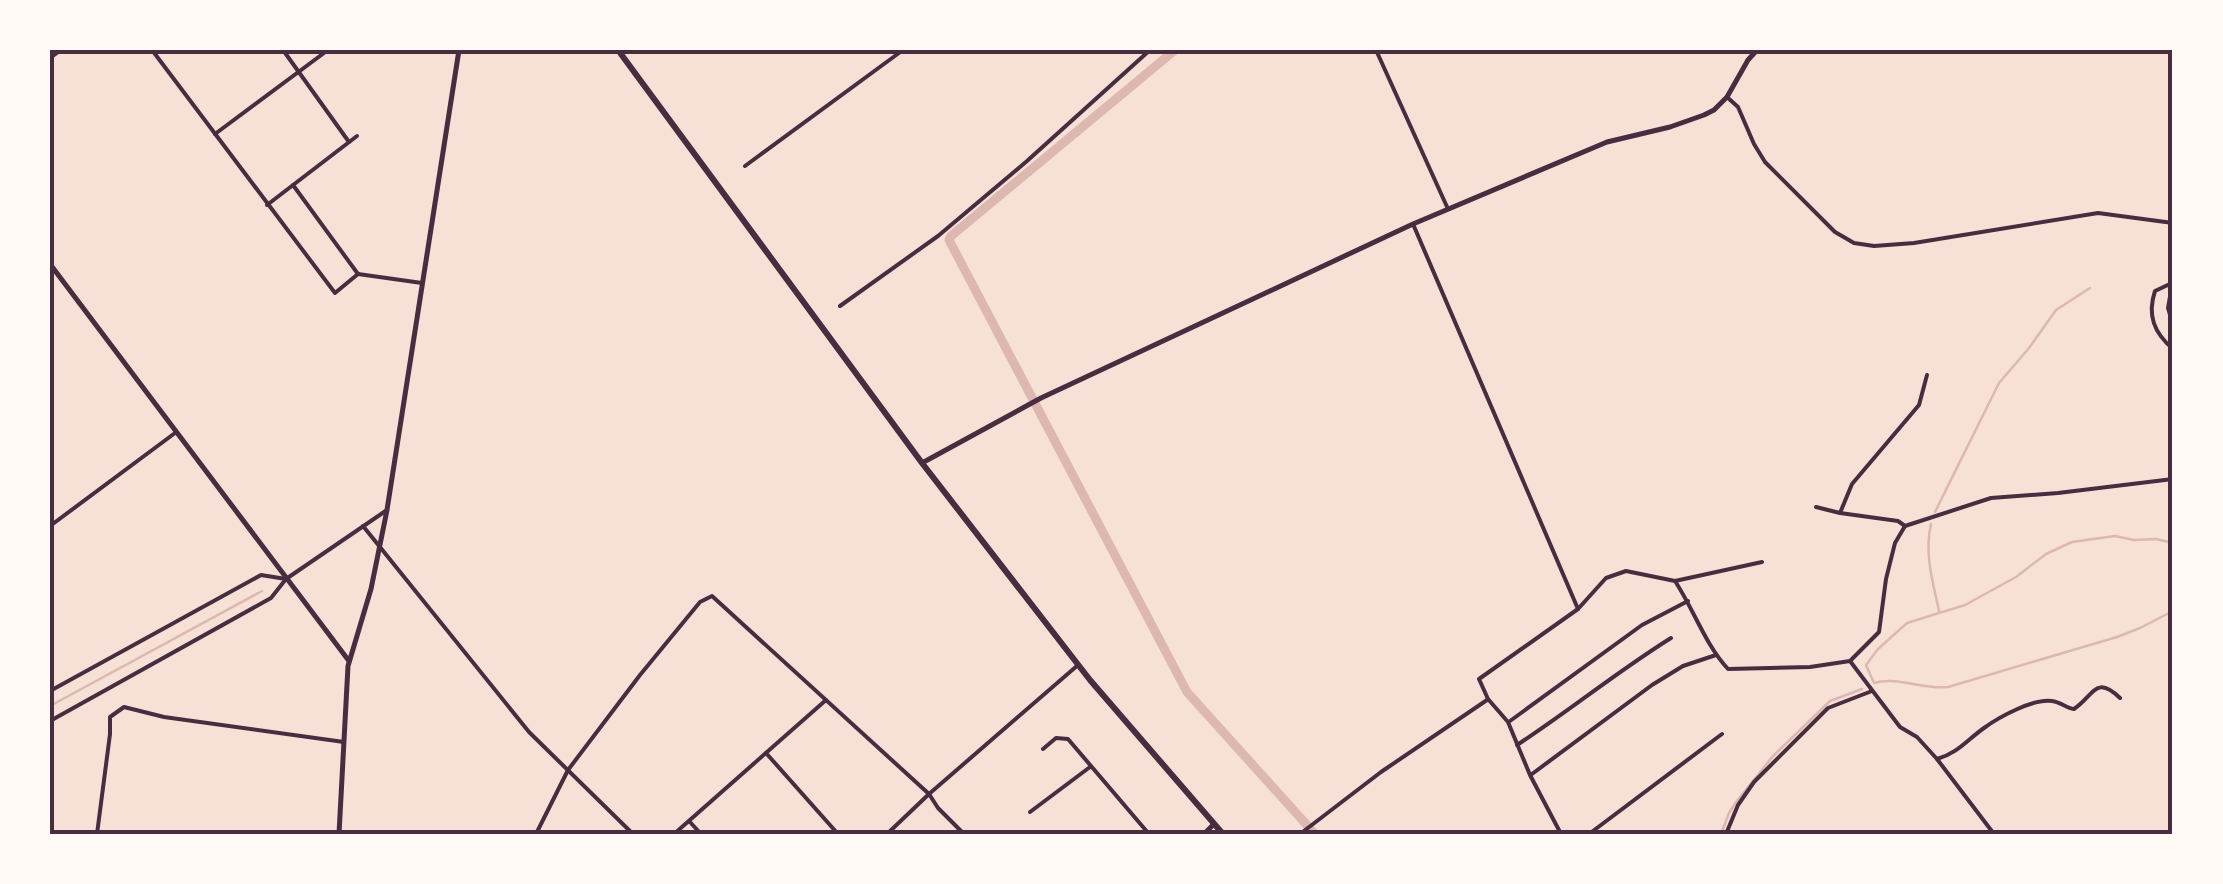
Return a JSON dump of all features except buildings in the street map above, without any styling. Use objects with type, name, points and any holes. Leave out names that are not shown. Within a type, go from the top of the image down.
[{"type":"highway","points":[[618,50],[922,464],[1078,665],[1223,834]]},
{"type":"street","points":[[50,58],[61,50]]},
{"type":"street","points":[[152,50],[335,293],[358,274]]},
{"type":"street","points":[[283,50],[349,142]]},
{"type":"street","points":[[214,135],[328,50]]},
{"type":"street","points":[[338,834],[349,661],[372,589],[387,510],[459,50]]},
{"type":"street","points":[[746,166],[903,50]]},
{"type":"street","points":[[840,306],[938,236],[1150,50]]},
{"type":"street","points":[[1376,50],[1448,209]]},
{"type":"street","points":[[922,464],[1040,398],[1413,224],[1607,142],[1687,122],[1714,110],[1728,97],[1757,50]]},
{"type":"street","points":[[1728,97],[1738,107],[1766,162],[1835,232],[1854,243],[1914,243],[2098,213],[2173,223]]},
{"type":"street","points":[[267,205],[357,136]]},
{"type":"street","points":[[293,185],[358,274],[422,283]]},
{"type":"street","points":[[1413,224],[1578,609]]},
{"type":"street","points":[[50,264],[349,661]]},
{"type":"street","points":[[2173,282],[2168,308],[2173,324]]},
{"type":"street","points":[[2173,282],[2156,291],[2151,315],[2160,336],[2173,349]]},
{"type":"street","points":[[1840,513],[1852,484],[1919,405],[1927,375]]},
{"type":"street","points":[[50,526],[175,433]]},
{"type":"street","points":[[1675,581],[1716,656],[1728,669],[1810,667],[1850,661],[1879,632],[1886,580],[1898,535],[1905,526],[1991,498],[2173,479]]},
{"type":"street","points":[[1816,507],[1898,521],[1905,526]]},
{"type":"street","points":[[50,720],[271,598],[286,579],[387,510]]},
{"type":"street","points":[[363,526],[530,732],[633,834]]},
{"type":"street","points":[[1561,834],[1508,722],[1488,699],[1479,679],[1578,609],[1606,578],[1626,571],[1675,581],[1762,562]]},
{"type":"street","points":[[50,691],[261,576],[286,579]]},
{"type":"street","points":[[536,834],[568,770],[640,675],[708,596],[716,599],[929,794],[964,834]]},
{"type":"street","points":[[1508,722],[1630,634],[1688,601]]},
{"type":"street","points":[[1518,745],[1671,638]]},
{"type":"street","points":[[1530,775],[1652,685],[1683,666],[1716,656]]},
{"type":"street","points":[[1850,661],[1900,727],[1917,737],[1937,759],[1994,834]]},
{"type":"street","points":[[888,834],[1078,665]]},
{"type":"street","points":[[1937,759],[1956,752],[1998,719],[2030,705],[2052,701],[2074,710],[2101,686],[2120,698]]},
{"type":"street","points":[[1726,834],[1734,812],[1754,782],[1814,722],[1831,706],[1872,691]]},
{"type":"street","points":[[1300,834],[1488,699]]},
{"type":"street","points":[[674,834],[826,700]]},
{"type":"street","points":[[97,834],[110,717],[124,707],[344,742]]},
{"type":"street","points":[[1589,834],[1722,734]]},
{"type":"street","points":[[1043,749],[1056,738],[1068,739],[1149,834]]},
{"type":"street","points":[[766,753],[838,834]]},
{"type":"street","points":[[1030,812],[1090,767]]},
{"type":"street","points":[[689,821],[701,834]]},
{"type":"street","points":[[1204,834],[1214,824]]},
{"type":"waterway","points":[[1175,50],[949,240],[1187,692],[1315,834]]},
{"type":"waterway","points":[[1935,512],[1999,383],[2056,310],[2090,288]]},
{"type":"waterway","points":[[1931,524],[1929,558],[1939,611]]},
{"type":"waterway","points":[[2173,543],[2115,536],[2072,542],[1965,605],[1907,623],[1866,665],[1874,683],[1948,687],[2117,637],[2173,611]]},
{"type":"waterway","points":[[50,706],[262,591]]},
{"type":"waterway","points":[[1721,834],[1736,802],[1773,756],[1830,701],[1862,689]]}]
